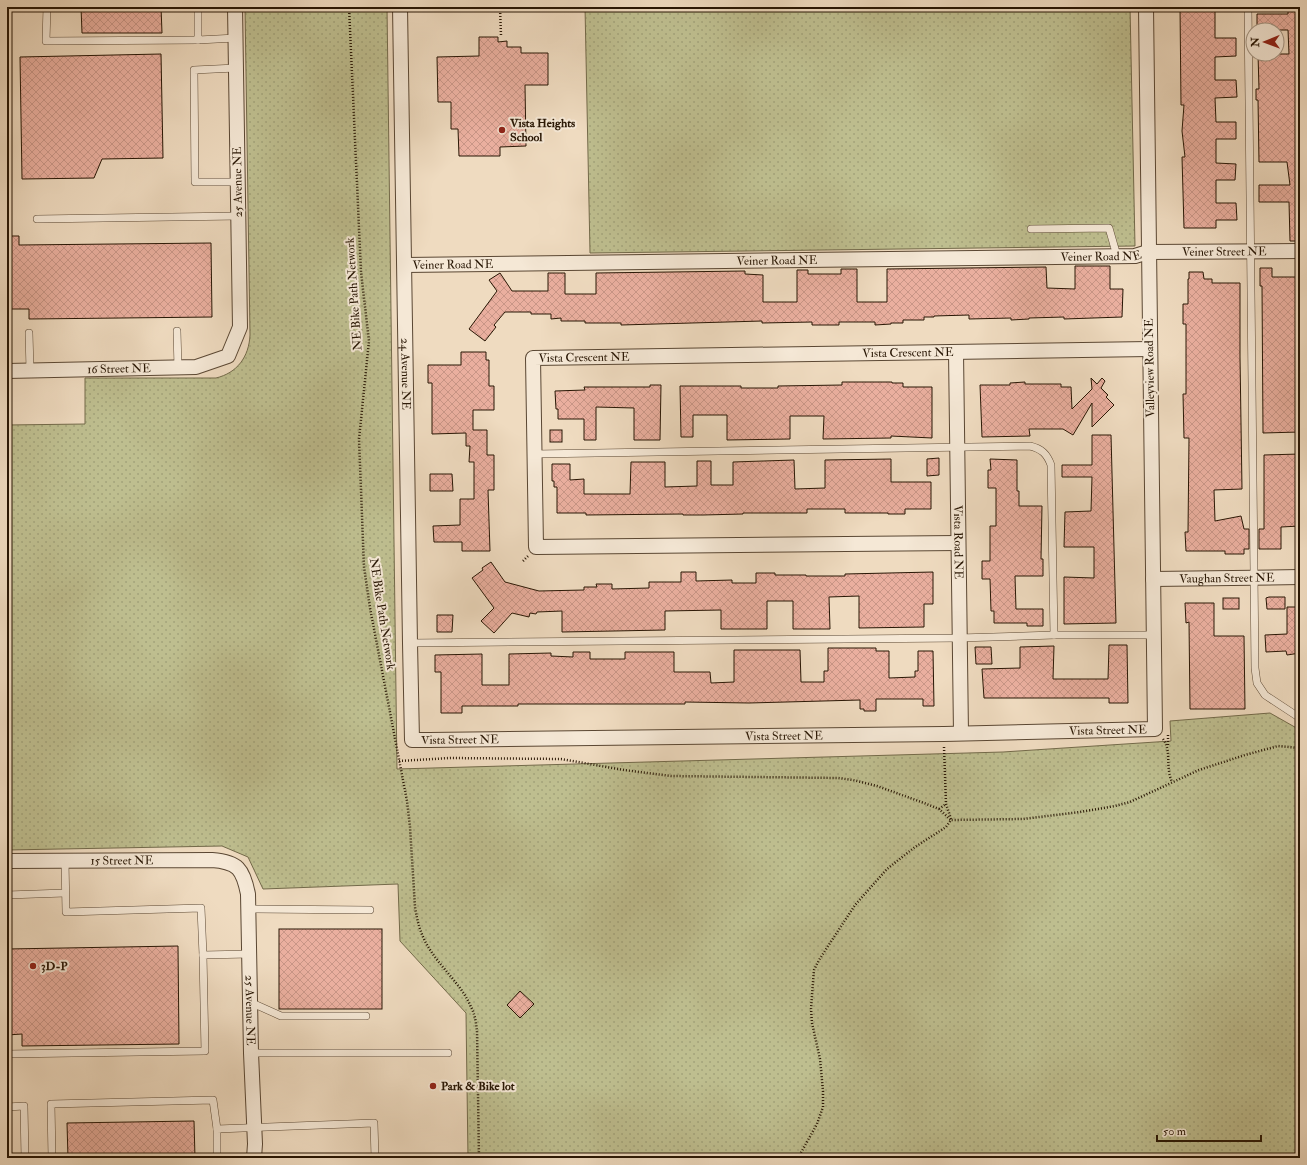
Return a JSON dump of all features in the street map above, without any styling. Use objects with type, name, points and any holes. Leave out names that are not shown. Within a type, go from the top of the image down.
[{"type":"street","name":"25 Avenue NE","points":[[228,356],[240,327],[235,7]]},
{"type":"street","name":"24 Avenue NE","points":[[400,7],[412,740]]},
{"type":"street","name":"Valleyview Road NE","points":[[1146,7],[1149,349],[1155,729]]},
{"type":"street","name":"Veiner Street NE","points":[[1148,252],[1300,251]]},
{"type":"street","name":"Veiner Road NE","points":[[405,265],[1135,256],[1148,252]]},
{"type":"street","name":"Vista Crescent NE","points":[[958,543],[536,547],[533,358],[1149,349]]},
{"type":"street","name":"Vista Road NE","points":[[956,352],[961,733]]},
{"type":"street","name":"16 Street NE","points":[[7,371],[196,367],[228,356]]},
{"type":"street","name":"Vaughan Street NE","points":[[1153,578],[1300,577]]},
{"type":"street","name":"Vista Street NE","points":[[412,740],[1155,729]]},
{"type":"street","name":"15 Street NE","points":[[7,861],[212,860],[226,861],[236,866]]},
{"type":"street","name":"25 Avenue NE","points":[[236,866],[245,879],[248,894],[251,1053],[255,1144],[254,1158]]},
{"type":"lane","points":[[47,7],[46,41],[198,40],[236,38]]},
{"type":"lane","points":[[198,7],[198,40]]},
{"type":"lane","points":[[1248,7],[1254,668],[1257,683],[1265,694],[1300,718]]},
{"type":"lane","points":[[236,68],[194,70],[195,182],[238,182]]},
{"type":"lane","points":[[37,219],[238,216]]},
{"type":"lane","points":[[1032,229],[1109,228],[1117,256]]},
{"type":"lane","points":[[176,331],[178,368]]},
{"type":"lane","points":[[29,333],[30,370]]},
{"type":"lane","points":[[535,454],[957,449],[1030,446],[1038,448],[1044,452],[1051,465],[1054,635]]},
{"type":"lane","points":[[410,644],[959,638],[1054,635],[1154,635]]},
{"type":"lane","points":[[7,1054],[205,1051],[201,908],[66,912],[65,861]]},
{"type":"lane","points":[[7,895],[66,893]]},
{"type":"lane","points":[[248,909],[370,910]]},
{"type":"lane","points":[[203,955],[249,954]]},
{"type":"lane","points":[[250,1002],[281,1016],[366,1016]]},
{"type":"lane","points":[[251,1053],[448,1053]]},
{"type":"lane","points":[[52,1158],[51,1104],[213,1100],[217,1129],[217,1158]]},
{"type":"lane","points":[[7,1107],[24,1106],[25,1158]]},
{"type":"lane","points":[[217,1129],[374,1123],[375,1158]]},
{"type":"path","name":"NE Bike Path Network","points":[[349,7],[360,266],[368,341],[359,439],[364,567],[410,826],[415,907],[421,933],[437,960],[465,995],[472,1008],[475,1018],[477,1031],[479,1158]]},
{"type":"path","points":[[487,7],[500,8],[501,36]]},
{"type":"path","points":[[1155,729],[1168,745],[1168,766],[1172,782]]},
{"type":"path","points":[[944,746],[946,804],[951,820]]},
{"type":"path","points":[[399,761],[429,758],[561,759],[671,776],[838,778],[877,786],[939,809],[951,820],[1023,819],[1108,808],[1130,802],[1198,770],[1278,746],[1300,748]]},
{"type":"path","points":[[939,809],[946,804]]},
{"type":"path","points":[[798,1158],[817,1124],[823,1107],[820,1059],[812,1023],[811,1009],[814,970],[855,905],[887,869],[915,847],[946,827],[951,820]]},
{"type":"green space","points":[[245,7],[387,7],[397,769],[1003,752],[1171,741],[1170,721],[1270,713],[1300,730],[1300,1158],[468,1158],[466,1013],[400,941],[398,884],[263,889],[248,857],[222,846],[7,850],[7,425],[85,424],[85,378],[216,378],[223,376],[236,368],[244,357],[250,335]]},
{"type":"green space","points":[[585,7],[1130,7],[1135,246],[590,253]]},
{"type":"building","points":[[81,7],[161,7],[162,33],[82,33]]},
{"type":"building","points":[[1180,7],[1215,7],[1215,38],[1236,38],[1236,56],[1215,57],[1215,80],[1236,80],[1237,97],[1215,98],[1216,122],[1236,122],[1236,139],[1216,139],[1216,163],[1236,164],[1235,180],[1216,180],[1216,203],[1236,203],[1237,220],[1216,220],[1216,228],[1184,228],[1182,157],[1185,157],[1182,131],[1184,105],[1181,105]]},
{"type":"building","points":[[1288,7],[1300,7],[1300,241],[1290,241],[1289,202],[1259,202],[1259,185],[1290,185],[1287,162],[1259,162],[1258,100],[1256,100],[1256,89],[1259,89],[1258,62],[1285,62],[1285,54],[1289,54],[1288,30],[1285,30],[1285,22],[1257,22],[1257,14],[1288,14]]},
{"type":"building","points":[[479,37],[498,37],[498,42],[507,41],[507,47],[521,47],[521,53],[548,53],[548,85],[525,85],[526,146],[500,147],[500,156],[459,156],[458,129],[451,129],[451,102],[438,102],[437,57],[479,56]]},
{"type":"building","points":[[161,54],[163,158],[102,159],[94,178],[22,179],[20,57]]},
{"type":"building","points":[[7,236],[19,236],[19,245],[211,243],[212,317],[29,319],[29,309],[7,309]]},
{"type":"building","points":[[1075,266],[1110,266],[1110,289],[1123,289],[1122,317],[1064,319],[1064,317],[1011,320],[1011,318],[969,319],[969,315],[924,317],[924,320],[903,320],[903,323],[875,325],[875,322],[839,322],[839,325],[812,325],[812,322],[762,323],[762,321],[621,325],[621,323],[561,321],[561,318],[551,319],[551,314],[505,312],[494,325],[496,327],[485,341],[469,329],[497,291],[489,280],[500,273],[512,291],[548,291],[548,273],[565,273],[565,294],[596,294],[596,273],[745,271],[745,274],[763,275],[763,302],[797,302],[797,270],[808,270],[808,274],[841,274],[841,269],[857,269],[857,302],[887,302],[887,269],[1046,267],[1047,288],[1075,289]]},
{"type":"building","points":[[1260,268],[1272,268],[1272,277],[1300,277],[1300,432],[1263,433],[1262,286],[1260,286]]},
{"type":"building","points":[[1189,272],[1203,272],[1204,279],[1212,279],[1212,283],[1240,283],[1242,489],[1214,490],[1215,521],[1241,516],[1244,529],[1249,529],[1249,549],[1244,549],[1244,554],[1225,554],[1225,551],[1186,551],[1185,532],[1188,532],[1189,438],[1184,438],[1183,394],[1186,394],[1186,324],[1183,324],[1183,304],[1188,304]]},
{"type":"building","points":[[461,352],[486,352],[486,360],[489,360],[489,386],[494,386],[494,410],[473,410],[473,430],[487,430],[487,455],[494,455],[494,490],[488,490],[490,551],[462,551],[462,542],[434,542],[433,526],[460,525],[460,499],[474,499],[474,462],[469,462],[470,446],[466,446],[466,433],[432,434],[432,383],[428,383],[428,365],[461,365]]},
{"type":"building","points":[[1091,378],[1097,384],[1102,378],[1105,381],[1101,388],[1108,395],[1106,397],[1114,405],[1092,427],[1092,403],[1073,435],[1063,429],[1029,429],[1030,436],[982,437],[980,385],[1010,385],[1010,383],[1025,382],[1025,384],[1061,384],[1061,387],[1071,387],[1072,409],[1092,389]]},
{"type":"building","points":[[842,382],[892,382],[903,383],[903,387],[932,387],[932,438],[891,436],[891,438],[823,439],[824,416],[790,416],[790,439],[727,440],[727,415],[693,415],[693,437],[681,437],[680,386],[741,386],[741,388],[778,388],[778,386],[842,385]]},
{"type":"building","points":[[650,385],[661,385],[660,440],[634,440],[634,408],[596,407],[596,440],[584,440],[584,419],[558,419],[555,391],[585,390],[584,387],[650,387]]},
{"type":"building","points":[[550,430],[562,430],[562,442],[550,442]]},
{"type":"building","points":[[1092,435],[1111,435],[1116,623],[1064,624],[1064,577],[1094,578],[1094,547],[1064,547],[1065,512],[1091,511],[1092,477],[1062,477],[1062,465],[1092,465]]},
{"type":"building","points":[[1300,454],[1300,526],[1281,527],[1281,549],[1259,549],[1259,529],[1264,529],[1264,455]]},
{"type":"building","points":[[939,458],[939,475],[927,476],[927,459]]},
{"type":"building","points":[[891,459],[891,482],[931,482],[931,509],[905,509],[905,514],[845,513],[845,509],[807,509],[807,513],[743,513],[703,515],[586,515],[586,513],[557,513],[557,487],[554,487],[554,481],[552,481],[552,464],[570,464],[570,480],[584,479],[584,494],[630,494],[631,462],[665,462],[665,487],[697,486],[697,461],[711,461],[711,485],[733,485],[733,462],[794,460],[795,489],[825,488],[825,460]]},
{"type":"building","points":[[990,459],[1017,460],[1017,491],[1019,491],[1019,506],[1042,506],[1041,559],[1043,559],[1043,576],[1015,576],[1016,609],[1043,609],[1043,626],[1027,626],[1027,623],[994,623],[994,611],[991,611],[990,579],[982,579],[982,561],[990,561],[990,526],[996,526],[996,488],[988,488],[988,470],[991,470]]},
{"type":"building","points":[[430,474],[452,474],[453,491],[430,491]]},
{"type":"building","points":[[491,562],[505,582],[539,591],[584,590],[584,587],[597,587],[596,584],[612,584],[612,589],[649,588],[649,582],[681,582],[681,572],[696,572],[696,581],[732,580],[732,583],[756,583],[756,573],[775,573],[775,575],[845,576],[845,574],[933,572],[933,604],[924,604],[924,627],[859,628],[859,596],[829,597],[830,629],[793,629],[793,601],[767,601],[767,629],[721,629],[721,610],[665,611],[665,630],[562,632],[562,611],[537,612],[536,614],[530,613],[529,617],[512,613],[494,633],[481,621],[494,608],[472,578],[483,570],[482,568]]},
{"type":"building","points":[[1285,597],[1285,609],[1267,609],[1266,598]]},
{"type":"building","points":[[1223,598],[1239,598],[1239,609],[1223,609]]},
{"type":"building","points":[[1185,603],[1214,603],[1214,636],[1244,636],[1245,709],[1190,709],[1189,622],[1186,623]]},
{"type":"building","points":[[1287,607],[1300,607],[1300,653],[1287,655],[1286,651],[1266,652],[1265,635],[1287,634]]},
{"type":"building","points":[[437,615],[453,615],[452,632],[437,632]]},
{"type":"building","points":[[1109,645],[1127,645],[1128,703],[1109,703],[1109,698],[984,698],[982,669],[1020,668],[1020,647],[1054,646],[1053,679],[1108,679]]},
{"type":"building","points":[[975,647],[991,647],[992,664],[976,664]]},
{"type":"building","points":[[828,648],[876,648],[876,651],[889,651],[889,678],[915,677],[915,671],[918,671],[918,651],[933,651],[934,706],[923,706],[923,699],[876,699],[876,711],[864,711],[864,709],[860,709],[860,700],[749,703],[685,702],[685,704],[518,704],[518,706],[462,706],[462,713],[441,713],[441,672],[435,672],[435,655],[482,654],[482,685],[509,685],[509,654],[551,653],[551,656],[573,657],[573,652],[590,652],[590,659],[625,659],[625,652],[674,652],[674,672],[710,672],[711,683],[734,682],[734,650],[800,650],[801,682],[824,682],[824,671],[828,671]]},
{"type":"building","points":[[279,929],[382,929],[382,1009],[279,1009]]},
{"type":"building","points":[[178,946],[179,1044],[22,1046],[22,1034],[7,1035],[7,949]]},
{"type":"building","points":[[520,991],[534,1004],[520,1018],[507,1005]]},
{"type":"building","points":[[194,1121],[195,1158],[68,1158],[67,1123]]},
{"type":"place","name":"Vista Heights School","points":[[502,130]]},
{"type":"place","name":"3D-P","points":[[33,966]]},
{"type":"place","name":"Park & Bike lot","points":[[433,1086]]}]
